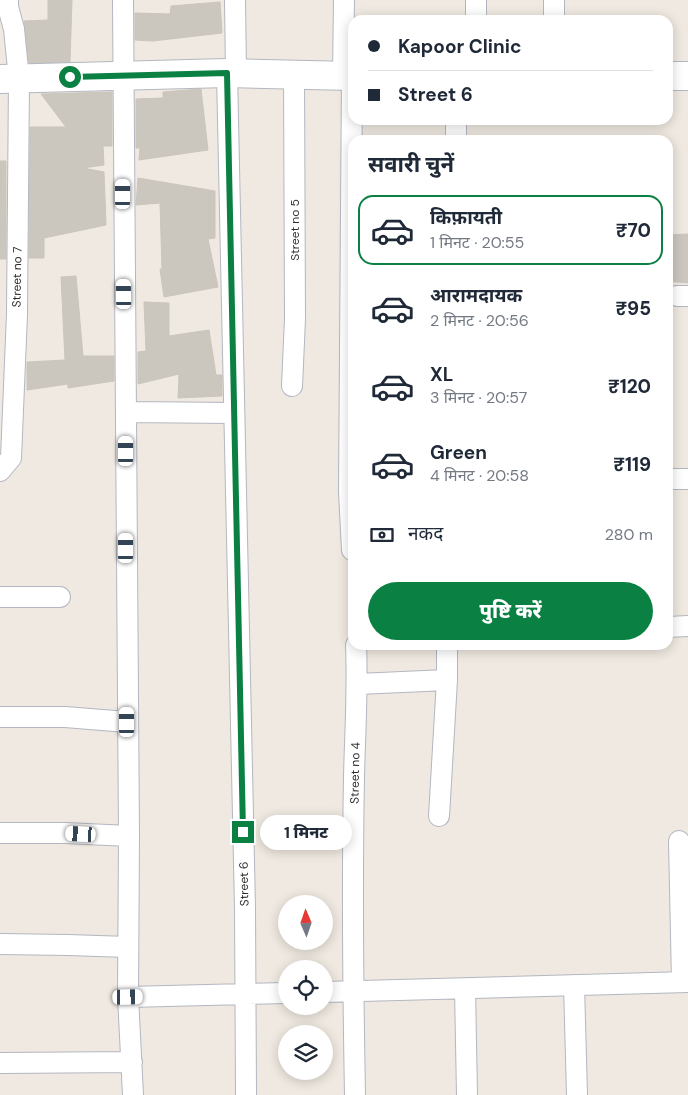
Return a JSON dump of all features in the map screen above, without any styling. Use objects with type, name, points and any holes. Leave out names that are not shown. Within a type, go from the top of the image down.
[{"type":"street","points":[[8,0],[14,30],[9,79],[231,73],[348,75]]},
{"type":"street","points":[[122,0],[129,836],[128,997],[133,1095]]},
{"type":"street","name":"Street 6","points":[[235,0],[231,73],[234,413],[246,1095]]},
{"type":"street","points":[[344,0],[348,60]]},
{"type":"street","points":[[476,0],[476,15]]},
{"type":"street","points":[[554,0],[554,15]]},
{"type":"street","name":"Street no 5","points":[[292,386],[295,319],[294,74]]},
{"type":"street","points":[[673,76],[688,76]]},
{"type":"street","name":"Street no 7","points":[[0,471],[11,458],[16,314],[9,79]]},
{"type":"street","points":[[126,412],[234,413]]},
{"type":"street","points":[[673,479],[688,478]]},
{"type":"street","points":[[0,597],[60,597]]},
{"type":"street","points":[[673,627],[688,626]]},
{"type":"street","name":"Street no 4","points":[[355,1095],[353,991],[354,777],[358,684],[356,650]]},
{"type":"street","points":[[438,816],[447,680],[446,650]]},
{"type":"street","points":[[358,684],[447,680]]},
{"type":"street","points":[[0,717],[65,717],[127,722]]},
{"type":"street","points":[[0,833],[65,833],[129,836]]},
{"type":"street","points":[[333,992],[685,982],[679,841]]},
{"type":"street","points":[[0,944],[68,944],[128,947]]},
{"type":"street","points":[[574,986],[577,1095]]},
{"type":"street","points":[[465,988],[467,1095]]},
{"type":"street","points":[[128,997],[278,993]]},
{"type":"street","points":[[0,1063],[132,1062]]},
{"type":"building","points":[[48,0],[72,0],[70,62],[29,63],[24,21],[48,20]]},
{"type":"building","points":[[220,2],[222,33],[153,41],[135,40],[135,13],[170,14],[171,6]]},
{"type":"building","points":[[201,89],[208,150],[139,160],[140,148],[136,148],[136,99],[163,98],[163,92]]},
{"type":"building","points":[[112,92],[112,146],[103,146],[104,165],[83,168],[104,172],[106,225],[44,238],[44,258],[29,258],[30,127],[66,127],[41,94]]},
{"type":"building","points":[[0,161],[6,161],[6,259],[0,259]]},
{"type":"building","points":[[138,178],[215,191],[215,238],[208,239],[218,287],[164,297],[160,269],[162,269],[160,203],[136,205]]},
{"type":"building","points":[[688,234],[688,283],[673,282],[673,235]]},
{"type":"building","points":[[76,276],[83,356],[114,356],[114,381],[68,388],[68,384],[27,390],[27,362],[65,360],[61,277]]},
{"type":"building","points":[[144,302],[169,303],[169,336],[209,330],[216,375],[222,375],[222,396],[178,398],[179,374],[138,384],[138,352],[146,351]]},
{"type":"route","points":[[70,77],[227,73],[243,832]]}]
